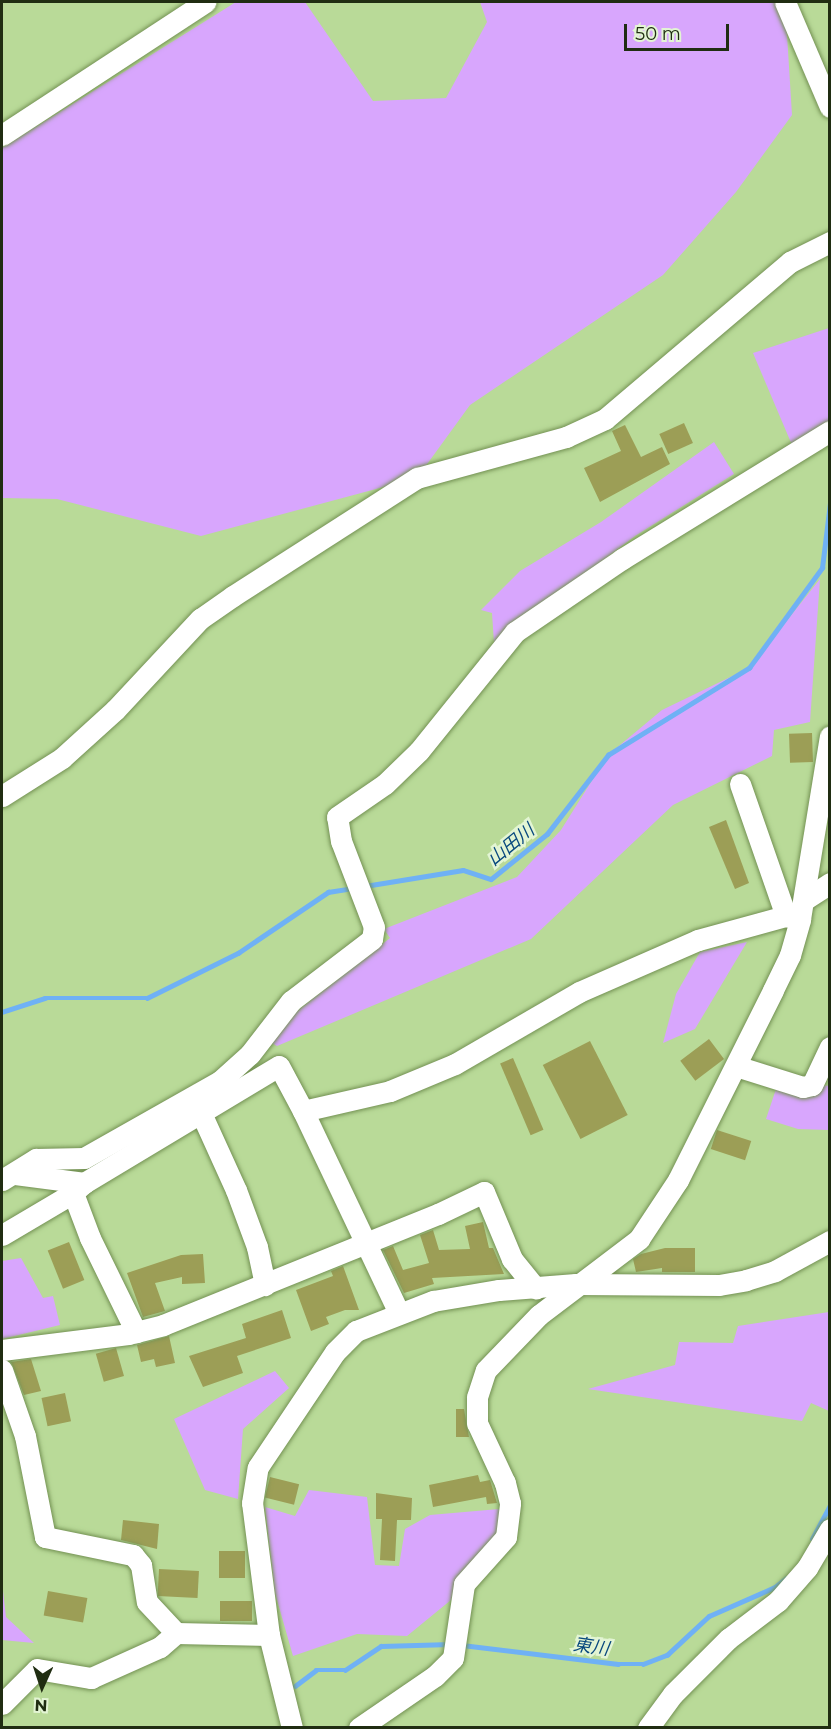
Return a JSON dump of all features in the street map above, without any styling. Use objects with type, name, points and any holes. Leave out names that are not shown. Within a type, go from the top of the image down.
[{"type":"street","points":[[2,135],[205,2]]},
{"type":"street","points":[[785,2],[830,107]]},
{"type":"street","points":[[2,796],[62,758],[115,710],[200,619],[233,596],[417,478],[566,437],[605,419],[790,262],[830,242]]},
{"type":"street","points":[[8,1177],[36,1159],[84,1158],[220,1081],[250,1054],[291,1001],[372,939],[374,927],[341,841],[337,817],[385,784],[419,751],[515,632],[642,547],[830,431]]},
{"type":"street","points":[[359,1728],[435,1676],[453,1658],[464,1584],[506,1537],[510,1503],[499,1466],[477,1423],[477,1397],[486,1370],[538,1316],[576,1284],[639,1239],[678,1180],[790,955],[830,736]]},
{"type":"street","points":[[740,784],[797,912]]},
{"type":"street","points":[[303,1111],[390,1091],[455,1064],[579,992],[698,940],[797,912],[830,883]]},
{"type":"street","points":[[736,1066],[803,1088],[812,1085],[830,1047]]},
{"type":"street","points":[[2,1235],[279,1066],[367,1241],[399,1313]]},
{"type":"street","points":[[201,1113],[240,1200],[257,1247],[265,1285]]},
{"type":"street","points":[[8,1177],[79,1188]]},
{"type":"street","points":[[79,1188],[90,1238],[136,1332]]},
{"type":"street","points":[[2,1350],[136,1332],[265,1285],[484,1192],[512,1259],[536,1289]]},
{"type":"street","points":[[292,1728],[268,1635],[252,1503],[258,1467],[335,1352],[356,1331],[433,1301],[500,1290],[536,1289],[576,1284],[719,1285],[775,1271],[830,1241]]},
{"type":"street","points":[[2,1370],[25,1436],[45,1537],[133,1555],[141,1565],[147,1602],[176,1633]]},
{"type":"street","points":[[648,1728],[673,1694],[728,1640],[778,1601],[807,1568],[830,1529]]},
{"type":"street","points":[[2,1704],[37,1669],[91,1678],[160,1647],[176,1633],[268,1635]]},
{"type":"shaded area","points":[[236,2],[305,2],[373,101],[446,98],[487,22],[480,2],[785,2],[792,115],[736,192],[663,275],[470,405],[417,478],[201,536],[57,499],[2,498],[2,148]]},
{"type":"shaded area","points":[[829,328],[829,428],[792,445],[753,353]]},
{"type":"shaded area","points":[[714,442],[734,474],[635,536],[494,643],[492,613],[481,610],[520,571],[601,522]]},
{"type":"shaded area","points":[[820,579],[810,722],[774,730],[772,756],[673,805],[531,939],[277,1046],[263,1038],[390,938],[384,929],[517,877],[561,830],[608,755],[662,710],[749,668]]},
{"type":"shaded area","points":[[747,942],[695,1029],[663,1043],[676,994],[700,952]]},
{"type":"shaded area","points":[[777,1086],[829,1086],[829,1130],[798,1129],[766,1119]]},
{"type":"shaded area","points":[[21,1258],[43,1298],[53,1296],[60,1325],[2,1339],[2,1261]]},
{"type":"shaded area","points":[[829,1312],[829,1411],[811,1403],[802,1421],[588,1389],[675,1365],[679,1342],[733,1343],[738,1326]]},
{"type":"shaded area","points":[[275,1371],[289,1388],[243,1429],[238,1499],[205,1490],[174,1419]]},
{"type":"shaded area","points":[[309,1490],[367,1497],[375,1565],[399,1566],[405,1529],[430,1515],[499,1509],[499,1535],[458,1577],[451,1600],[407,1636],[357,1634],[293,1656],[275,1593],[265,1507],[295,1516]]},
{"type":"shaded area","points":[[2,1582],[6,1617],[34,1643],[2,1640]]},
{"type":"building","points":[[684,423],[693,443],[668,454],[659,434]]},
{"type":"building","points":[[625,425],[641,457],[662,447],[670,464],[600,502],[584,468],[621,451],[612,431]]},
{"type":"building","points":[[812,733],[813,762],[790,763],[789,734]]},
{"type":"building","points":[[726,820],[749,883],[735,889],[709,827]]},
{"type":"building","points":[[709,1039],[724,1059],[695,1081],[680,1061]]},
{"type":"building","points":[[590,1041],[628,1115],[580,1139],[543,1065]]},
{"type":"building","points":[[513,1058],[543,1130],[531,1135],[500,1063]]},
{"type":"building","points":[[717,1130],[751,1141],[745,1160],[711,1149]]},
{"type":"building","points":[[483,1222],[489,1248],[493,1248],[504,1274],[432,1278],[434,1284],[404,1293],[383,1250],[393,1246],[403,1270],[429,1263],[420,1235],[433,1230],[439,1250],[470,1249],[465,1226]]},
{"type":"building","points":[[69,1242],[84,1280],[63,1289],[48,1251]]},
{"type":"building","points":[[665,1248],[695,1248],[695,1272],[662,1272],[662,1268],[636,1272],[633,1259],[641,1254]]},
{"type":"building","points":[[203,1254],[205,1283],[182,1284],[182,1277],[155,1283],[165,1311],[143,1317],[127,1273],[181,1255]]},
{"type":"building","points":[[343,1266],[359,1310],[345,1310],[326,1317],[329,1324],[311,1331],[296,1290],[333,1276],[331,1271]]},
{"type":"building","points":[[282,1310],[291,1338],[237,1356],[243,1373],[203,1387],[189,1356],[246,1338],[242,1324]]},
{"type":"building","points":[[169,1336],[175,1363],[156,1367],[154,1359],[141,1362],[137,1345]]},
{"type":"building","points":[[116,1348],[124,1376],[104,1382],[96,1354]]},
{"type":"building","points":[[31,1359],[41,1391],[24,1395],[11,1362]]},
{"type":"building","points":[[65,1393],[71,1421],[48,1426],[42,1398]]},
{"type":"building","points":[[456,1409],[464,1409],[469,1437],[456,1437]]},
{"type":"building","points":[[478,1475],[480,1482],[490,1480],[497,1503],[487,1504],[486,1497],[433,1507],[429,1485]]},
{"type":"building","points":[[270,1477],[299,1484],[294,1505],[265,1497]]},
{"type":"building","points":[[376,1493],[412,1498],[411,1520],[397,1520],[395,1561],[380,1560],[382,1519],[376,1519]]},
{"type":"building","points":[[123,1520],[159,1524],[157,1549],[121,1540]]},
{"type":"building","points":[[219,1551],[245,1551],[245,1578],[219,1578]]},
{"type":"building","points":[[159,1569],[199,1571],[198,1598],[158,1596]]},
{"type":"building","points":[[48,1591],[87,1598],[83,1623],[44,1616]]},
{"type":"building","points":[[220,1601],[252,1601],[252,1621],[220,1621]]},
{"type":"waterway","name":"山田川","points":[[365,886],[463,870],[491,879],[547,834],[608,755],[749,668],[822,568],[830,503]]},
{"type":"waterway","name":"山田川","points":[[2,1012],[45,998],[147,998],[238,953],[328,892],[354,888]]},
{"type":"waterway","name":"東川","points":[[812,1539],[830,1505]]},
{"type":"waterway","name":"東川","points":[[462,1645],[618,1664],[643,1664],[667,1655],[709,1616],[775,1587],[786,1578]]},
{"type":"waterway","name":"東川","points":[[295,1686],[316,1670],[345,1670],[381,1646],[451,1644]]}]
